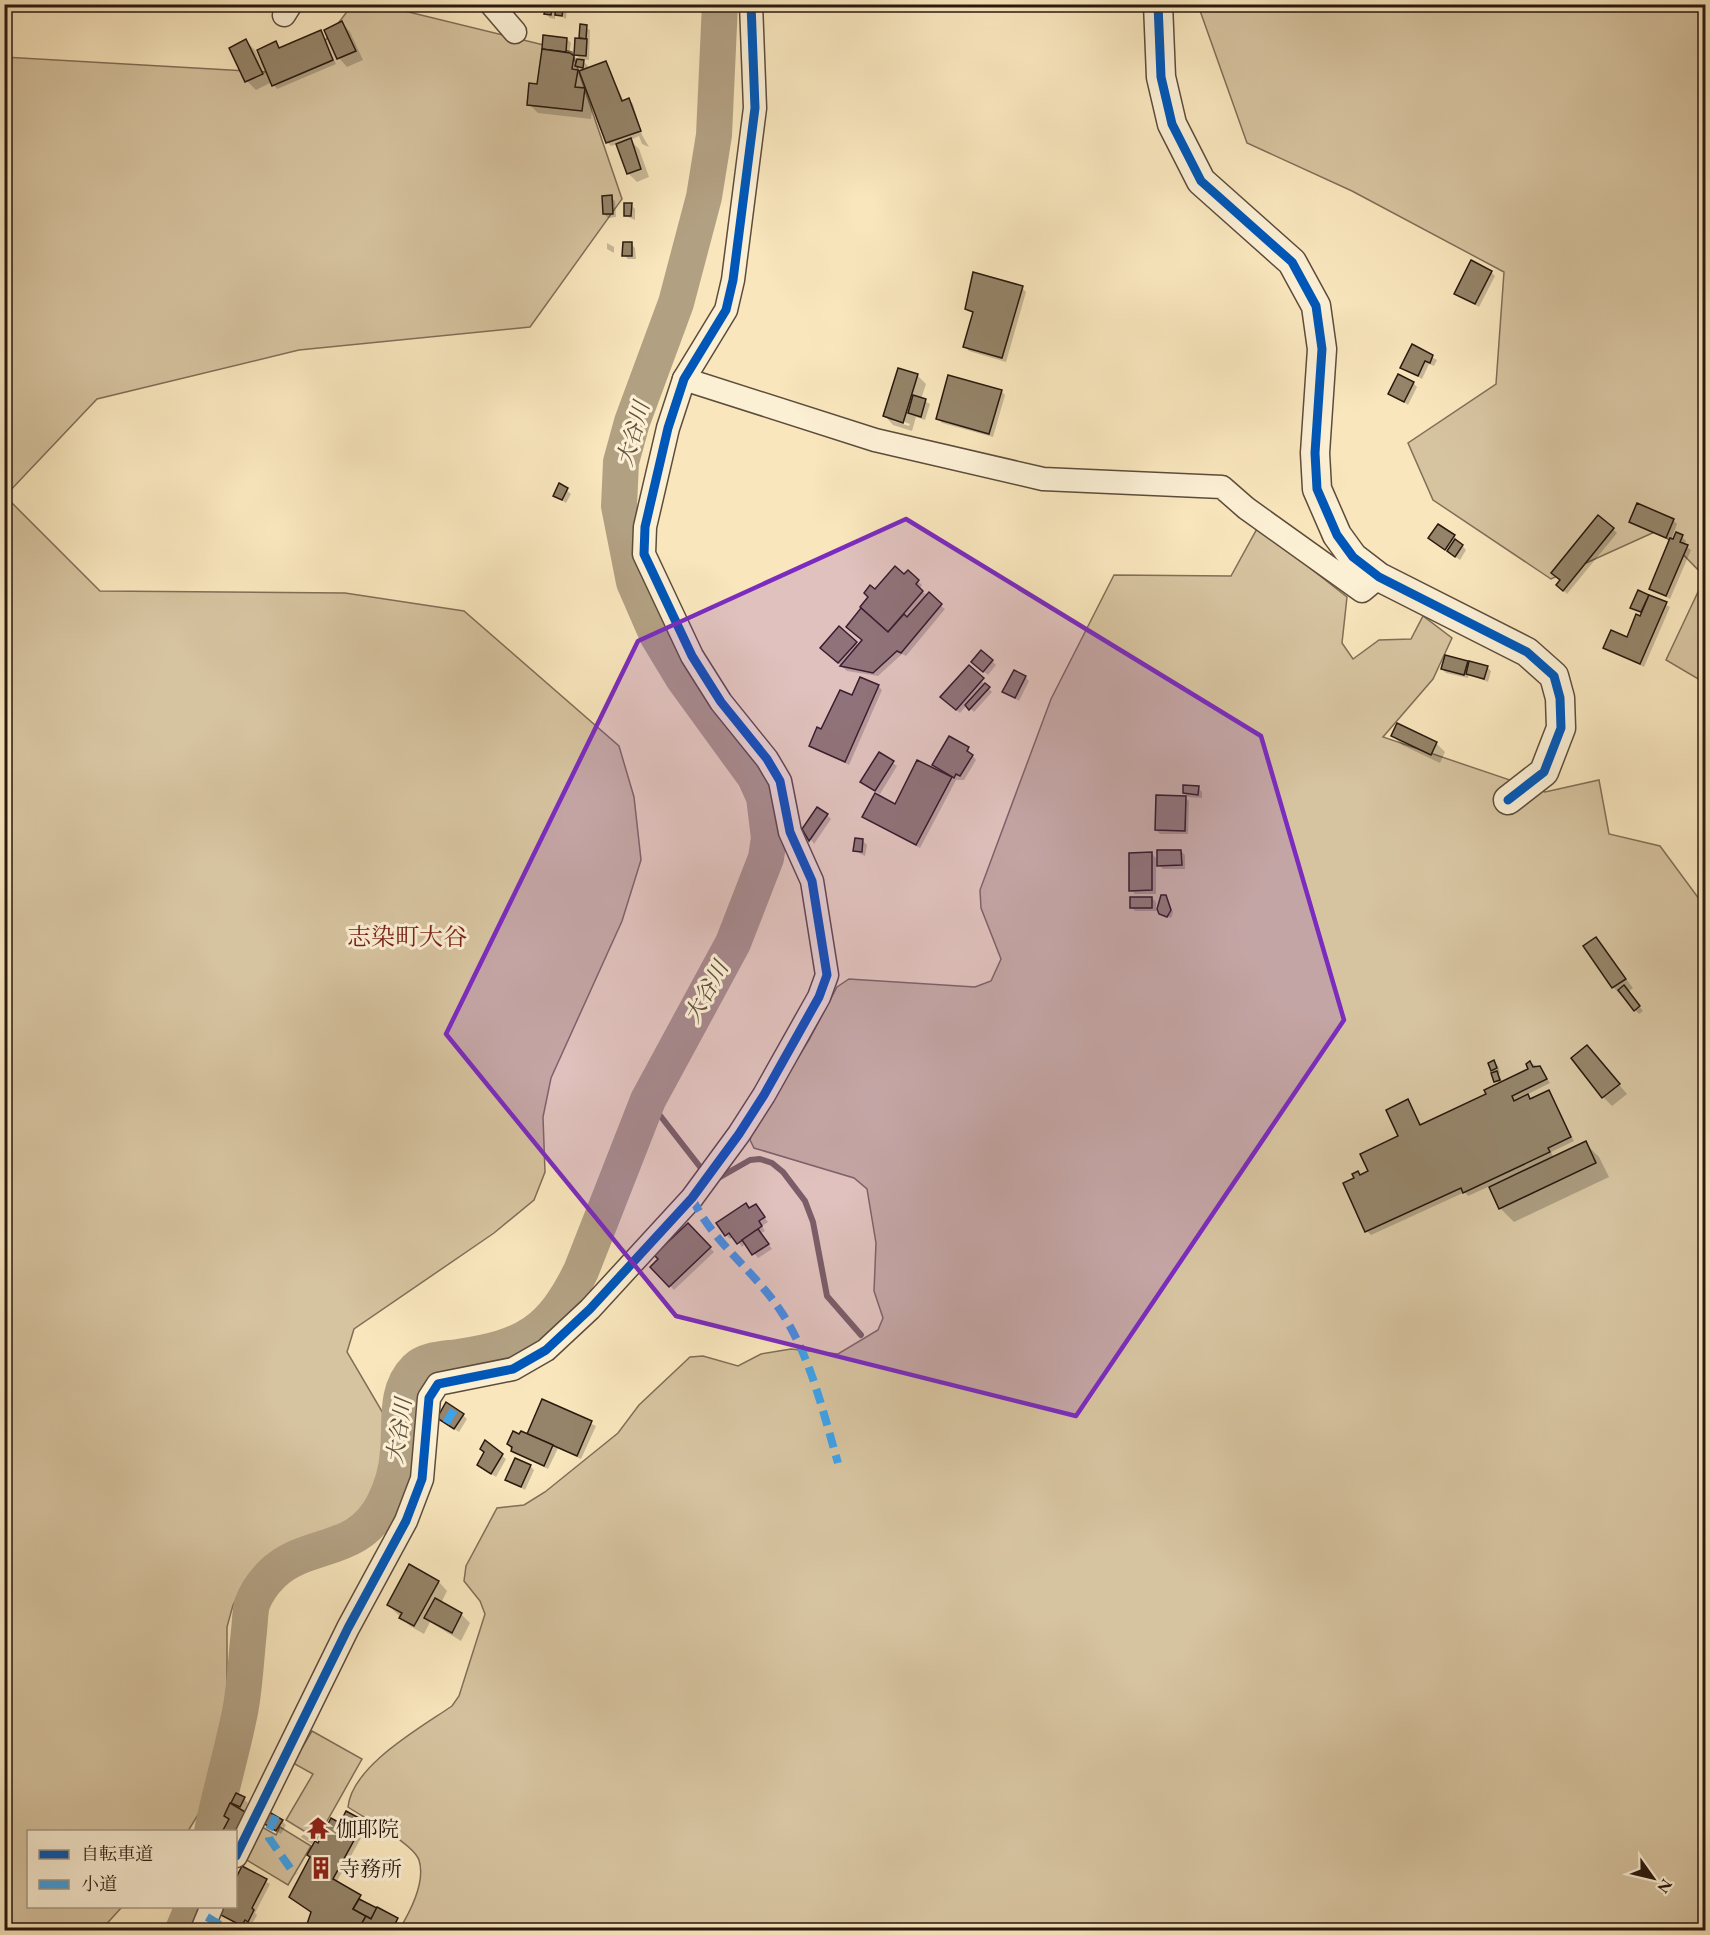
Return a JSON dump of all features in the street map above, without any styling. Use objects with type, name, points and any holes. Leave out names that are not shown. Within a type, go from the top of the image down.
[{"type":"street","points":[[492,4],[515,32]]},
{"type":"street","points":[[237,1854],[348,1628],[406,1521],[422,1479],[432,1390],[438,1384],[513,1369],[546,1350],[590,1309],[692,1198],[739,1134],[808,1017],[827,975],[812,881],[790,832],[780,781],[767,759],[721,702],[692,656],[644,554],[645,526],[668,428],[684,379],[726,310],[733,280],[755,108],[751,4]]},
{"type":"street","points":[[1158,4],[1161,77],[1172,124],[1201,181],[1292,262],[1316,306],[1322,349],[1315,453],[1317,489],[1337,535],[1353,557],[1379,577],[1527,652],[1554,676],[1560,698],[1561,728],[1544,772],[1508,800]]},
{"type":"street","points":[[684,379],[875,440],[1044,479],[1222,487],[1246,508],[1362,591],[1379,577]]},
{"type":"street","points":[[202,1930],[211,1908]]},
{"type":"highlighted area","points":[[906,519],[1261,736],[1344,1020],[1076,1416],[676,1316],[446,1034],[638,641]]},
{"type":"shaded area","points":[[352,5],[380,5],[572,52],[622,199],[530,327],[299,350],[97,399],[5,496],[100,591],[345,593],[464,611],[619,746],[634,797],[641,860],[622,921],[551,1078],[543,1117],[545,1172],[534,1200],[494,1233],[354,1329],[347,1352],[387,1420],[385,1473],[377,1498],[367,1512],[335,1534],[289,1546],[261,1564],[245,1584],[233,1605],[227,1627],[227,1725],[206,1802],[189,1830],[27,1830],[27,1908],[121,1908],[101,1930],[5,1930],[4,57],[300,74]]},
{"type":"shaded area","points":[[1198,5],[1705,5],[1705,577],[1659,530],[1551,579],[1433,500],[1408,443],[1496,384],[1504,272],[1352,191],[1247,143]]},
{"type":"shaded area","points":[[1258,527],[1347,597],[1342,643],[1353,659],[1379,640],[1411,639],[1423,616],[1452,638],[1433,679],[1383,737],[1545,792],[1599,780],[1609,834],[1660,846],[1705,907],[1705,1930],[399,1930],[419,1887],[421,1869],[419,1860],[408,1846],[348,1807],[352,1792],[361,1777],[374,1763],[406,1737],[452,1706],[459,1696],[485,1614],[480,1601],[464,1581],[466,1566],[497,1508],[524,1505],[545,1492],[618,1433],[639,1405],[690,1357],[703,1356],[738,1366],[761,1354],[791,1349],[838,1354],[878,1330],[883,1318],[874,1291],[876,1243],[867,1189],[854,1178],[754,1148],[750,1140],[753,1131],[809,1040],[837,987],[849,979],[975,987],[991,981],[1001,959],[981,908],[980,890],[1051,699],[1114,575],[1231,576]]},
{"type":"shaded area","points":[[1705,577],[1705,683],[1666,660]]},
{"type":"shaded area","points":[[312,1731],[362,1759],[317,1839],[286,1820],[313,1774],[293,1763]]},
{"type":"shaded area","points":[[262,1827],[276,1835],[280,1827],[311,1846],[288,1885],[245,1859]]},
{"type":"building","points":[[546,4],[552,4],[551,15],[544,14]]},
{"type":"building","points":[[556,4],[564,4],[562,16],[555,15]]},
{"type":"building","points":[[342,21],[356,51],[337,59],[324,30]]},
{"type":"building","points":[[580,24],[587,25],[586,39],[579,38]]},
{"type":"building","points":[[321,30],[333,60],[272,86],[257,50],[276,41],[279,48]]},
{"type":"building","points":[[543,35],[567,38],[566,52],[542,49]]},
{"type":"building","points":[[575,38],[587,39],[586,56],[574,55]]},
{"type":"building","points":[[246,39],[263,74],[245,82],[229,48]]},
{"type":"building","points":[[542,49],[570,53],[574,56],[572,69],[578,70],[575,87],[585,88],[582,111],[527,105],[529,83],[537,84]]},
{"type":"building","points":[[577,59],[584,60],[583,68],[575,66]]},
{"type":"building","points":[[606,61],[622,101],[629,98],[641,131],[606,143],[579,71]]},
{"type":"building","points":[[631,138],[641,169],[627,174],[616,144]]},
{"type":"building","points":[[612,195],[613,214],[603,214],[602,196]]},
{"type":"building","points":[[624,203],[632,203],[631,216],[624,216]]},
{"type":"building","points":[[623,242],[632,242],[632,256],[622,256]]},
{"type":"building","points":[[1471,260],[1492,271],[1475,304],[1454,294]]},
{"type":"building","points":[[973,272],[1023,286],[1002,358],[963,347],[973,312],[965,309]]},
{"type":"building","points":[[1412,344],[1433,355],[1430,363],[1425,361],[1418,376],[1400,368]]},
{"type":"building","points":[[898,368],[918,374],[903,423],[883,416]]},
{"type":"building","points":[[1398,374],[1414,382],[1404,402],[1388,394]]},
{"type":"building","points":[[948,375],[1002,390],[989,434],[936,419]]},
{"type":"building","points":[[913,395],[926,399],[921,417],[908,413]]},
{"type":"building","points":[[559,483],[568,488],[562,500],[553,496]]},
{"type":"building","points":[[1637,503],[1674,519],[1666,538],[1629,522]]},
{"type":"building","points":[[1598,515],[1614,528],[1563,591],[1556,585],[1560,580],[1551,573]]},
{"type":"building","points":[[1438,524],[1455,535],[1445,550],[1428,538]]},
{"type":"building","points":[[1676,532],[1683,535],[1680,542],[1688,545],[1666,596],[1649,589],[1670,538],[1673,539]]},
{"type":"building","points":[[1455,539],[1463,545],[1455,557],[1447,551]]},
{"type":"building","points":[[895,566],[904,574],[908,570],[919,580],[916,584],[923,591],[888,632],[860,607],[868,597],[864,593],[870,585],[875,589]]},
{"type":"building","points":[[1638,590],[1649,595],[1641,612],[1630,608]]},
{"type":"building","points":[[929,592],[942,604],[901,653],[897,651],[873,673],[840,666],[862,640],[846,627],[861,608],[888,632],[904,614],[907,617]]},
{"type":"building","points":[[1649,595],[1667,602],[1640,664],[1603,648],[1611,630],[1627,637],[1636,614],[1640,616]]},
{"type":"building","points":[[839,626],[857,642],[838,663],[820,648]]},
{"type":"building","points":[[981,650],[993,660],[983,672],[971,662]]},
{"type":"building","points":[[1445,655],[1468,661],[1464,675],[1441,669]]},
{"type":"building","points":[[1469,661],[1488,666],[1484,679],[1466,674]]},
{"type":"building","points":[[969,665],[984,678],[956,710],[940,697]]},
{"type":"building","points":[[1014,670],[1026,676],[1015,698],[1002,692]]},
{"type":"building","points":[[860,677],[879,685],[845,762],[809,746],[817,727],[821,729],[840,690],[852,695]]},
{"type":"building","points":[[985,683],[990,687],[969,710],[965,705]]},
{"type":"building","points":[[1397,723],[1437,742],[1431,755],[1391,736]]},
{"type":"building","points":[[949,736],[969,747],[967,751],[973,755],[960,776],[956,774],[954,778],[932,765]]},
{"type":"building","points":[[879,752],[894,761],[875,791],[860,782]]},
{"type":"building","points":[[917,760],[952,777],[916,845],[862,817],[875,793],[895,804]]},
{"type":"building","points":[[1183,785],[1199,786],[1198,795],[1183,793]]},
{"type":"building","points":[[1156,795],[1186,796],[1185,831],[1155,830]]},
{"type":"building","points":[[817,807],[828,814],[809,841],[802,829]]},
{"type":"building","points":[[855,838],[863,839],[862,852],[853,851]]},
{"type":"building","points":[[1157,850],[1181,850],[1182,865],[1157,866]]},
{"type":"building","points":[[1152,852],[1152,890],[1129,891],[1129,853]]},
{"type":"building","points":[[1161,895],[1166,895],[1171,910],[1167,917],[1159,914],[1157,909]]},
{"type":"building","points":[[1130,897],[1152,897],[1152,908],[1130,908]]},
{"type":"building","points":[[1596,937],[1626,979],[1612,988],[1583,946]]},
{"type":"building","points":[[1624,985],[1640,1006],[1634,1011],[1618,990]]},
{"type":"building","points":[[1587,1045],[1620,1084],[1602,1098],[1571,1058]]},
{"type":"building","points":[[1494,1060],[1497,1068],[1491,1071],[1488,1063]]},
{"type":"building","points":[[1530,1061],[1533,1067],[1540,1066],[1547,1079],[1512,1096],[1514,1101],[1528,1094],[1530,1099],[1549,1090],[1571,1137],[1548,1148],[1550,1152],[1463,1193],[1461,1188],[1365,1232],[1343,1183],[1354,1178],[1352,1174],[1358,1171],[1360,1175],[1368,1171],[1360,1154],[1398,1136],[1386,1110],[1408,1099],[1420,1125],[1486,1094],[1484,1090],[1528,1069],[1526,1064]]},
{"type":"building","points":[[1497,1071],[1500,1080],[1494,1082],[1491,1073]]},
{"type":"building","points":[[1586,1141],[1596,1163],[1499,1209],[1489,1187]]},
{"type":"building","points":[[746,1203],[749,1208],[756,1204],[765,1217],[759,1221],[762,1226],[737,1244],[729,1233],[725,1236],[716,1223]]},
{"type":"building","points":[[688,1223],[711,1247],[669,1287],[650,1267],[658,1259],[654,1255]]},
{"type":"building","points":[[758,1229],[769,1244],[752,1255],[742,1240]]},
{"type":"building","points":[[542,1399],[592,1421],[577,1456],[527,1434]]},
{"type":"building","points":[[446,1402],[464,1414],[454,1429],[437,1418]]},
{"type":"building","points":[[513,1431],[519,1434],[521,1431],[553,1445],[544,1466],[511,1451],[512,1447],[507,1444]]},
{"type":"building","points":[[485,1440],[503,1454],[491,1474],[477,1465],[484,1452],[480,1449]]},
{"type":"building","points":[[515,1458],[531,1465],[521,1487],[505,1480]]},
{"type":"building","points":[[409,1564],[439,1581],[414,1626],[399,1618],[402,1613],[387,1605]]},
{"type":"building","points":[[435,1598],[462,1613],[452,1633],[424,1618]]},
{"type":"building","points":[[236,1793],[245,1797],[240,1807],[231,1803]]},
{"type":"building","points":[[230,1803],[247,1813],[237,1833],[237,1830],[223,1830],[229,1819],[224,1816]]},
{"type":"building","name":"寺務所","points":[[346,1811],[361,1819],[354,1831],[358,1833],[333,1879],[361,1895],[353,1909],[366,1916],[358,1930],[319,1930],[307,1924],[311,1912],[289,1897],[310,1857],[307,1855],[315,1841],[318,1843],[331,1818],[340,1823]]},
{"type":"building","points":[[269,1812],[283,1820],[276,1831],[263,1823]]},
{"type":"building","points":[[242,1866],[267,1879],[252,1908],[254,1910],[248,1922],[245,1920],[242,1926],[217,1913],[220,1908],[237,1908],[237,1876]]},
{"type":"building","points":[[359,1899],[377,1908],[371,1919],[353,1909]]},
{"type":"building","points":[[377,1907],[398,1918],[392,1930],[358,1930],[366,1916],[371,1919]]},
{"type":"waterway","name":"大谷川","points":[[212,1830],[240,1712],[252,1604],[260,1588],[286,1563],[346,1540],[360,1532],[373,1520],[384,1503],[394,1478],[401,1397],[404,1387],[416,1369],[430,1361],[481,1353],[518,1341],[533,1333],[559,1309],[581,1271],[648,1100],[733,943],[766,858],[769,838],[764,797],[755,777],[683,678],[657,635],[634,582],[619,506],[621,462],[632,422],[676,303],[704,197],[714,135],[720,4]]},
{"type":"waterway","points":[[648,1100],[704,1172]]},
{"type":"waterway","points":[[715,1180],[750,1160],[760,1159],[772,1163],[783,1172],[805,1201],[813,1222],[827,1296],[861,1335]]},
{"type":"waterway","name":"大谷川","points":[[183,1930],[192,1908]]},
{"type":"marked path","points":[[692,1198],[711,1229],[760,1284],[792,1330],[809,1367],[838,1463]]},
{"type":"marked path","points":[[446,1423],[455,1408]]},
{"type":"marked path","points":[[276,1816],[268,1832],[269,1838],[295,1875]]},
{"type":"marked path","points":[[207,1917],[229,1930]]},
{"type":"cycle path","points":[[237,1854],[348,1628],[406,1521],[422,1479],[429,1398],[438,1384],[513,1369],[546,1350],[590,1309],[692,1198],[739,1134],[764,1095],[819,997],[827,975],[812,881],[790,832],[780,781],[767,759],[721,702],[692,656],[644,554],[645,527],[668,428],[684,379],[726,310],[733,280],[755,108],[751,4]]},
{"type":"cycle path","points":[[1158,4],[1161,77],[1172,124],[1201,181],[1292,262],[1316,306],[1322,349],[1315,453],[1317,489],[1337,535],[1353,557],[1379,577],[1527,652],[1554,676],[1560,698],[1561,728],[1544,772],[1508,800]]},
{"type":"place","name":"伽耶院","points":[[318,1828]]},
{"type":"place","name":"寺務所","points":[[321,1868]]},
{"type":"district","name":"志染町大谷","points":[[407,936]]}]
